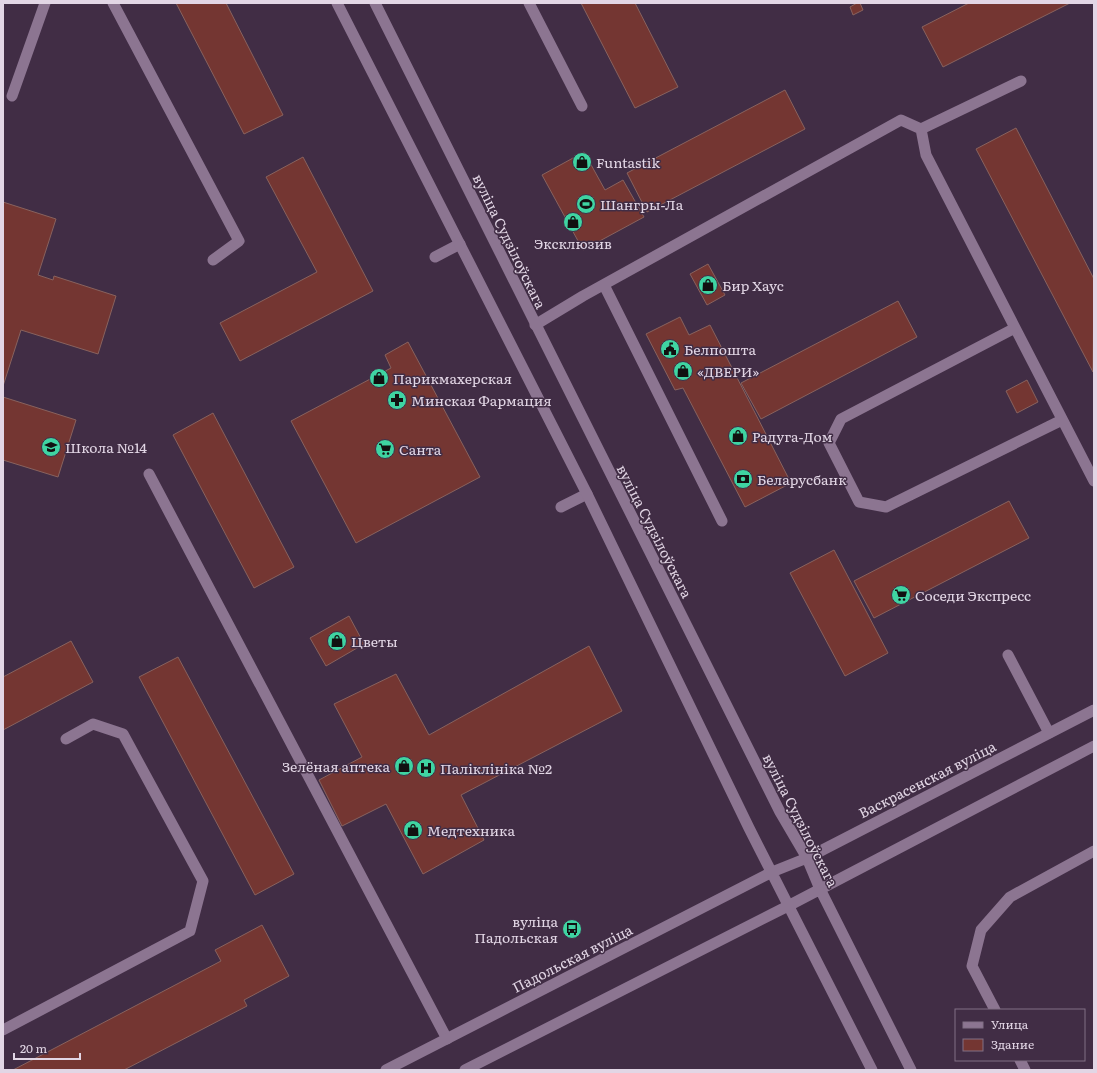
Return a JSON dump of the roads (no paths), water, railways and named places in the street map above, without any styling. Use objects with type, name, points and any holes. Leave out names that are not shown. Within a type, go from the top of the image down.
[{"type":"main road","points":[[12,96],[45,3]]},
{"type":"main road","points":[[113,3],[239,241],[212,260]]},
{"type":"main road","points":[[337,3],[587,494],[749,828],[872,1070]]},
{"type":"main road","name":"вуліца Судзілоўскага","points":[[375,3],[780,812],[807,858],[820,889],[911,1070]]},
{"type":"main road","points":[[529,3],[582,106]]},
{"type":"main road","points":[[535,325],[901,120],[921,129],[1021,81]]},
{"type":"main road","points":[[921,129],[926,155],[1094,481]]},
{"type":"main road","points":[[435,257],[460,244]]},
{"type":"main road","points":[[604,285],[722,521]]},
{"type":"main road","points":[[1015,328],[841,419],[829,443],[859,502],[886,507],[1062,420]]},
{"type":"main road","points":[[149,474],[447,1039]]},
{"type":"main road","points":[[561,506],[587,494]]},
{"type":"main road","points":[[1008,655],[1049,733]]},
{"type":"main road","name":"Васкрасенская вуліца","points":[[772,872],[807,858],[1094,710]]},
{"type":"main road","points":[[3,1030],[190,931],[203,881],[123,734],[93,724],[66,739]]},
{"type":"main road","points":[[464,1070],[788,906],[1094,746]]},
{"type":"main road","points":[[994,1009],[972,966],[981,930],[1010,897],[1094,851]]},
{"type":"main road","name":"Падольская вуліца","points":[[386,1070],[772,872]]},
{"type":"main road","points":[[1021,1061],[1026,1070]]},
{"type":"place","name":"Funtastik","points":[[582,162]]},
{"type":"place","name":"Шангры-Ла","points":[[586,204]]},
{"type":"place","name":"Эксклюзив","points":[[573,222]]},
{"type":"place","name":"Бир Хаус","points":[[708,285]]},
{"type":"place","name":"Белпошта","points":[[670,349]]},
{"type":"place","name":"«ДВЕРИ»","points":[[683,371]]},
{"type":"place","name":"Парикмахерская","points":[[379,378]]},
{"type":"place","name":"Минская Фармация","points":[[397,400]]},
{"type":"place","name":"Радуга-Дом","points":[[738,436]]},
{"type":"place","name":"Школа №14","points":[[51,447]]},
{"type":"place","name":"Санта","points":[[385,449]]},
{"type":"place","name":"Беларусбанк","points":[[743,479]]},
{"type":"place","name":"Соседи Экспресс","points":[[901,595]]},
{"type":"place","name":"Цветы","points":[[337,641]]},
{"type":"place","name":"Зелёная аптека","points":[[404,766]]},
{"type":"place","name":"Паліклініка №2","points":[[426,768]]},
{"type":"place","name":"Медтехника","points":[[413,830]]},
{"type":"place","name":"вуліца Падольская","points":[[572,929]]}]
